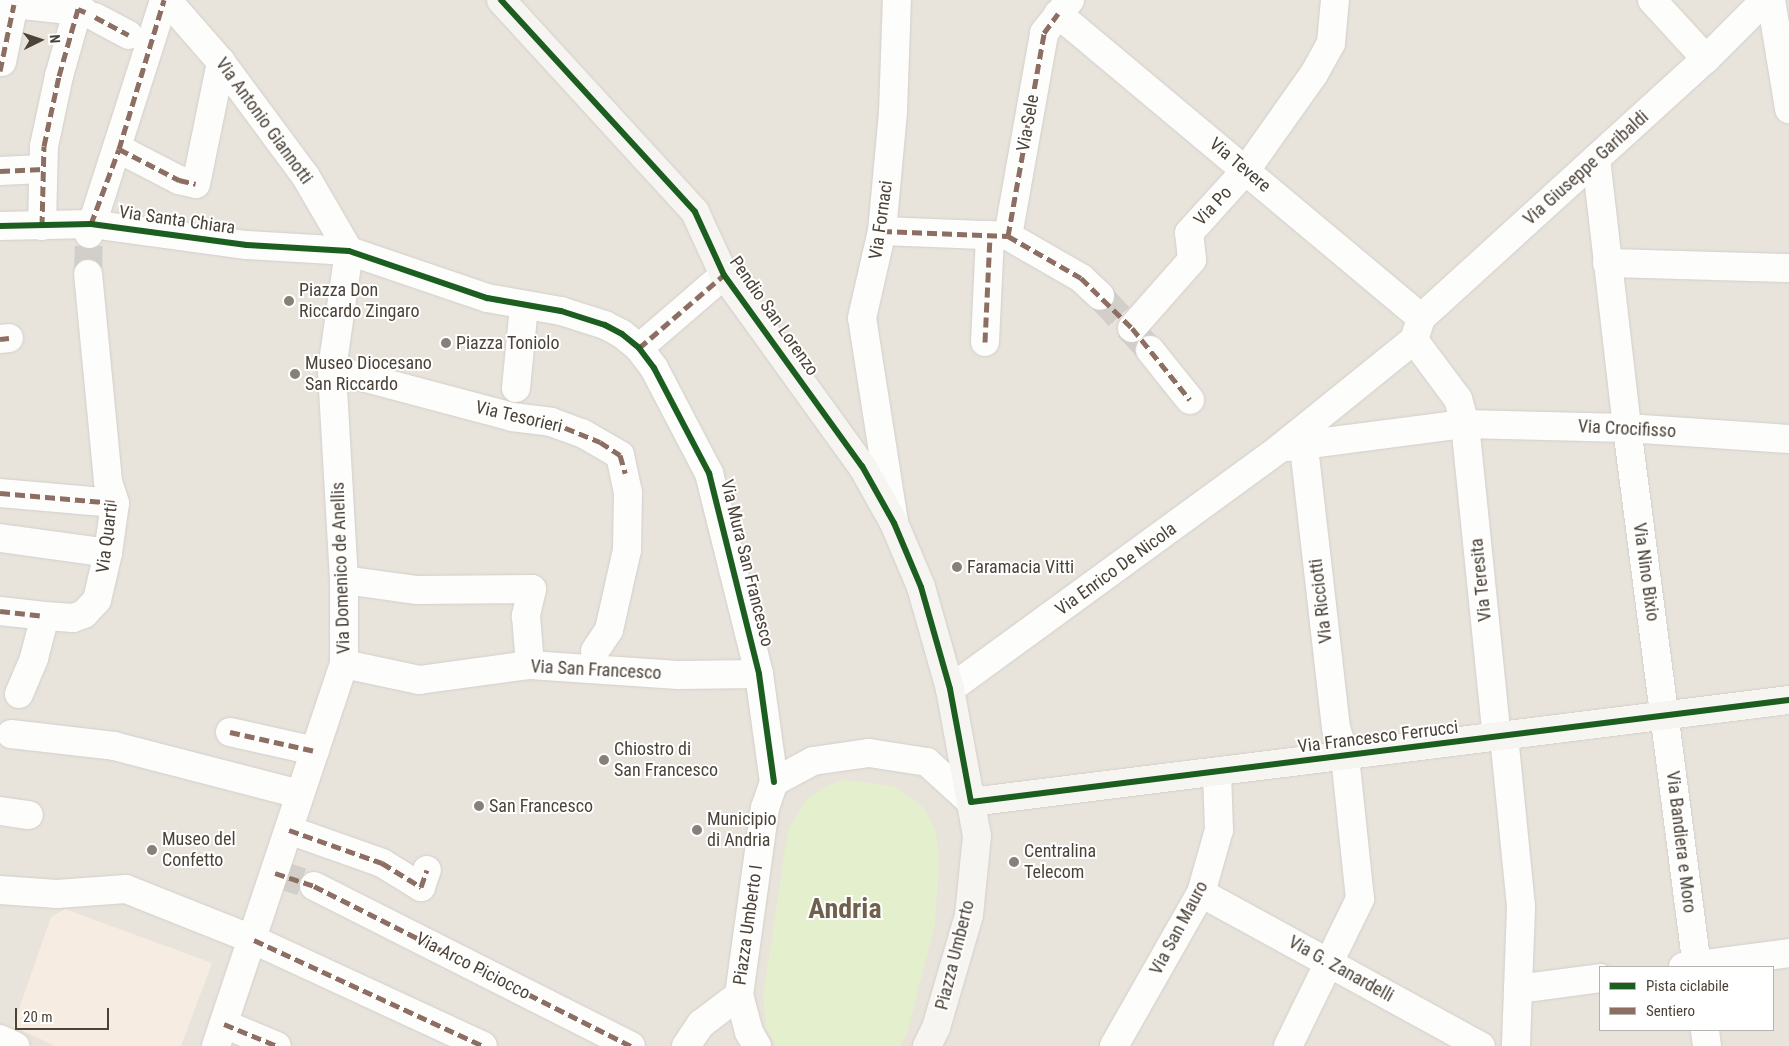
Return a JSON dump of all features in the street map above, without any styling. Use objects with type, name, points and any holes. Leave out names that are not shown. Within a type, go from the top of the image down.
[{"type":"street","points":[[90,229],[118,149],[140,40],[166,0]]},
{"type":"street","name":"Via Antonio Giannotti","points":[[166,0],[222,62],[306,177],[349,251]]},
{"type":"street","name":"Pendio San Lorenzo","points":[[501,0],[695,212],[724,275],[862,466],[894,523],[921,587],[950,689]]},
{"type":"street","name":"Via Fornaci","points":[[894,523],[862,318],[882,231],[893,112],[897,0]]},
{"type":"street","name":"Via Po","points":[[1132,328],[1192,260],[1188,233],[1246,170],[1325,54],[1333,31],[1335,0]]},
{"type":"street","points":[[1652,0],[1706,59]]},
{"type":"street","name":"Via Giuseppe Garibaldi","points":[[1292,446],[1706,59],[1765,0]]},
{"type":"street","points":[[1771,0],[1785,56],[1789,109]]},
{"type":"street","points":[[2,62],[11,2],[86,13],[140,40]]},
{"type":"street","name":"Via Tevere","points":[[1064,7],[1246,170],[1417,329],[1458,399],[1465,424]]},
{"type":"street","name":"Via Sele","points":[[985,342],[999,235],[1044,32],[1064,7]]},
{"type":"street","points":[[42,226],[43,169],[59,76],[86,13]]},
{"type":"street","points":[[118,149],[179,180],[196,184],[222,62]]},
{"type":"street","name":"Via Nino Bixio","points":[[1596,160],[1626,428],[1664,716]]},
{"type":"street","points":[[0,171],[43,169]]},
{"type":"street","name":"Via Santa Chiara","points":[[0,226],[90,229],[247,245],[349,251]]},
{"type":"street","points":[[882,231],[999,235],[1081,278],[1100,296]]},
{"type":"street","name":"Via Mura San Francesco","points":[[349,251],[487,298],[561,312],[606,325],[638,348],[654,368],[709,473],[759,674],[774,782]]},
{"type":"street","name":"Via Domenico de Anellis","points":[[220,1035],[254,940],[300,794],[344,664],[344,580],[332,369],[349,251]]},
{"type":"street","points":[[1607,263],[1789,268]]},
{"type":"street","name":"Via Quarti","points":[[0,611],[73,618],[84,614],[97,600],[108,553],[116,503],[108,481],[88,274]]},
{"type":"street","points":[[638,348],[724,275]]},
{"type":"street","points":[[516,388],[524,306]]},
{"type":"street","points":[[1150,350],[1190,400]]},
{"type":"street","name":"Via Tesorieri","points":[[332,369],[512,417],[552,422],[600,442],[620,455],[625,473],[628,550],[609,630],[595,651]]},
{"type":"street","name":"Via Crocifisso","points":[[1292,446],[1465,424],[1626,428],[1789,439]]},
{"type":"street","name":"Via Teresita","points":[[1465,424],[1520,907],[1516,1046]]},
{"type":"street","name":"Via Enrico De Nicola","points":[[950,689],[1292,446]]},
{"type":"street","name":"Via Ricciotti","points":[[1288,1046],[1360,900],[1345,757],[1336,728],[1292,446]]},
{"type":"street","points":[[0,493],[116,503]]},
{"type":"street","points":[[0,538],[108,553]]},
{"type":"street","points":[[344,580],[417,590],[532,589],[526,616],[530,665]]},
{"type":"street","points":[[45,616],[34,658],[10,694],[6,735],[114,746],[300,794]]},
{"type":"street","name":"Via San Francesco","points":[[344,664],[420,680],[530,665],[678,675],[759,674]]},
{"type":"street","name":"Piazza Umberto","points":[[927,1046],[936,1028],[969,915],[977,836],[950,689]]},
{"type":"street","name":"Via Francesco Ferrucci","points":[[971,802],[1345,757],[1789,700]]},
{"type":"street","name":"Via Bandiera e Moro","points":[[1664,716],[1692,966]]},
{"type":"street","points":[[230,732],[315,751]]},
{"type":"street","points":[[774,782],[813,761],[869,753],[927,762],[971,802]]},
{"type":"street","name":"Via San Mauro","points":[[1114,1046],[1201,893],[1219,830],[1217,772]]},
{"type":"street","name":"Piazza Umberto I","points":[[757,1046],[749,1032],[739,995],[762,825],[774,782]]},
{"type":"street","points":[[0,810],[29,815]]},
{"type":"street","points":[[289,830],[382,863],[421,887],[428,870]]},
{"type":"street","name":"Via Arco Piciocco","points":[[314,886],[631,1046]]},
{"type":"street","points":[[0,890],[57,894],[126,889],[254,940],[483,1046]]},
{"type":"street","name":"Via G. Zanardelli","points":[[1201,893],[1481,1046]]},
{"type":"street","points":[[1699,966],[1789,953]]},
{"type":"street","points":[[1518,989],[1599,978]]},
{"type":"street","points":[[686,1046],[701,1024],[739,995]]},
{"type":"street","points":[[1705,1031],[1707,1046]]},
{"type":"street","points":[[220,1035],[277,1046]]},
{"type":"street","points":[[0,1039],[15,1046]]},
{"type":"shaded area","points":[[0,0],[1789,0],[1789,1046],[0,1046]]},
{"type":"shaded area","points":[[65,909],[212,963],[181,1046],[55,1046],[13,1026],[51,917]]},
{"type":"green space","points":[[845,780],[894,786],[923,807],[936,831],[939,863],[935,924],[907,1034],[900,1046],[776,1046],[766,1027],[763,997],[788,829],[806,800],[825,786]]},
{"type":"tunnel","points":[[88,274],[89,234]]},
{"type":"tunnel","points":[[1100,296],[1147,347]]},
{"type":"tunnel","points":[[275,873],[314,886]]},
{"type":"marked path","points":[[91,224],[119,149],[164,0]]},
{"type":"marked path","points":[[0,71],[14,4]]},
{"type":"marked path","points":[[42,226],[44,146],[59,76],[78,9],[85,12]]},
{"type":"marked path","points":[[1008,236],[1044,33],[1058,14]]},
{"type":"marked path","points":[[95,17],[129,35]]},
{"type":"marked path","points":[[119,149],[179,180],[196,184]]},
{"type":"marked path","points":[[0,171],[43,169]]},
{"type":"marked path","points":[[882,231],[1008,236],[1081,278],[1132,328],[1190,400]]},
{"type":"marked path","points":[[985,342],[990,235]]},
{"type":"marked path","points":[[639,348],[724,275]]},
{"type":"marked path","points":[[0,339],[9,338]]},
{"type":"marked path","points":[[512,417],[551,422],[600,442],[620,455],[625,473]]},
{"type":"marked path","points":[[0,493],[115,503]]},
{"type":"marked path","points":[[0,611],[45,616]]},
{"type":"marked path","points":[[230,732],[315,751]]},
{"type":"marked path","points":[[289,830],[382,863],[421,887],[427,870]]},
{"type":"marked path","points":[[275,873],[314,886],[631,1046]]},
{"type":"marked path","points":[[254,940],[483,1046]]},
{"type":"marked path","points":[[224,1024],[277,1046]]},
{"type":"cycle path","points":[[501,0],[695,212],[724,275],[862,466],[894,523],[921,587],[950,689],[971,802],[1789,700]]},
{"type":"cycle path","points":[[0,226],[91,224],[247,245],[349,251],[487,298],[561,311],[605,325],[622,334],[639,348],[654,368],[709,473],[759,674],[774,782]]},
{"type":"place","name":"Piazza Don Riccardo Zingaro","points":[[289,301]]},
{"type":"place","name":"Piazza Toniolo","points":[[446,343]]},
{"type":"place","name":"Museo Diocesano San Riccardo","points":[[295,374]]},
{"type":"place","name":"Faramacia Vitti","points":[[957,567]]},
{"type":"place","name":"Chiostro di San Francesco","points":[[604,760]]},
{"type":"place","name":"San Francesco","points":[[479,806]]},
{"type":"place","name":"Municipio di Andria","points":[[697,830]]},
{"type":"place","name":"Museo del Confetto","points":[[152,850]]},
{"type":"place","name":"Centralina Telecom","points":[[1014,862]]},
{"type":"district","name":"Andria","points":[[845,909]]}]
